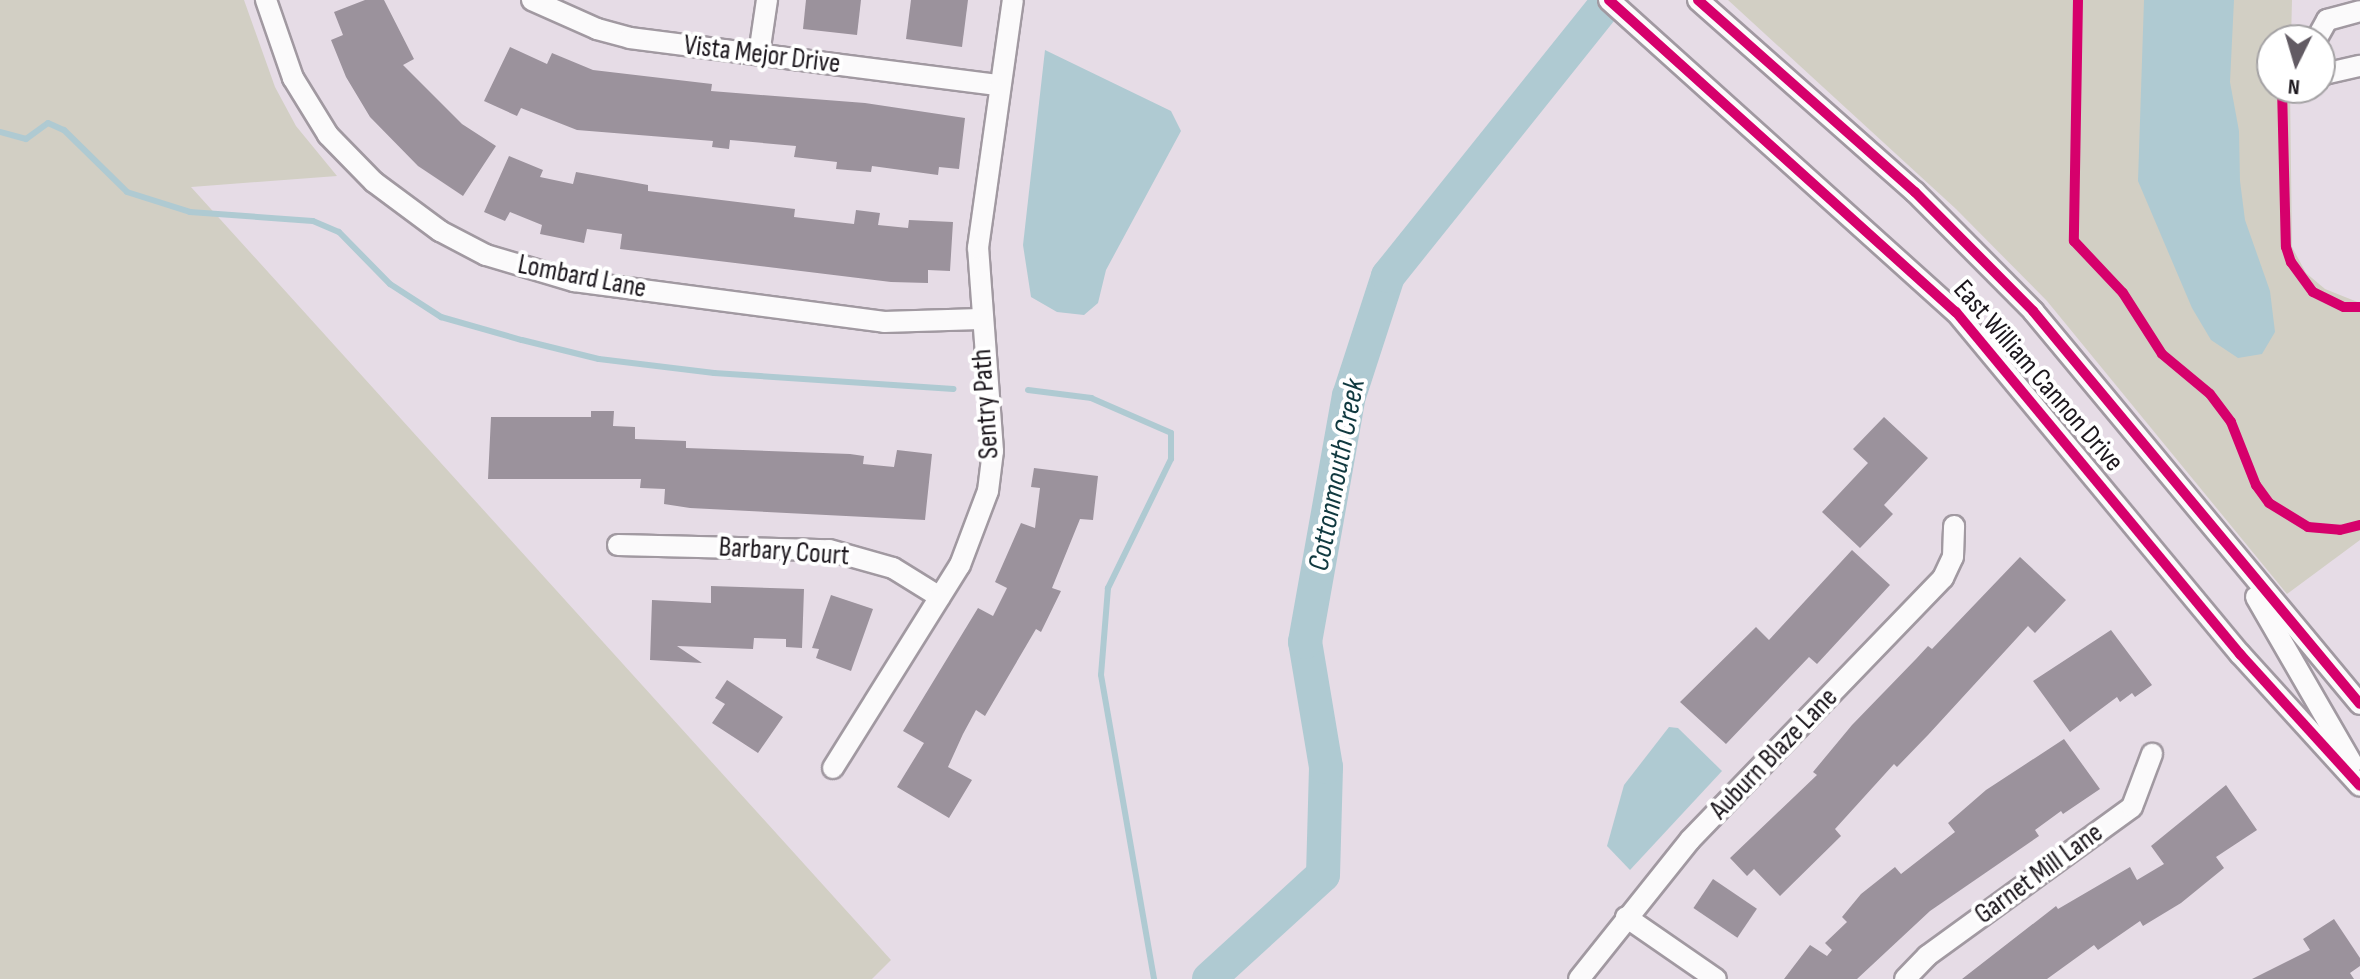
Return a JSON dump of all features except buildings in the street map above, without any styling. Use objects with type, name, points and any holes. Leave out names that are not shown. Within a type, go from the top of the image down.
[{"type":"street","name":"Lombard Lane","points":[[266,0],[293,78],[328,135],[374,182],[440,231],[486,255],[574,281],[884,322],[980,319]]},
{"type":"street","name":"Vista Mejor Drive","points":[[532,0],[630,38],[999,85]]},
{"type":"street","points":[[759,54],[767,0]]},
{"type":"street","name":"Sentry Path","points":[[833,768],[975,536],[988,491],[993,451],[980,319],[980,229],[1013,0]]},
{"type":"street","name":"East William Cannon Drive","points":[[1609,0],[1956,312],[2240,654],[2360,786]]},
{"type":"street","name":"East William Cannon Drive","points":[[1698,0],[1975,249],[2360,704]]},
{"type":"street","points":[[2325,24],[2327,20],[2360,11]]},
{"type":"street","points":[[2336,71],[2360,66]]},
{"type":"street","name":"East William Cannon Drive","points":[[2196,507],[2255,594],[2360,777]]},
{"type":"street","name":"Auburn Blaze Lane","points":[[1579,979],[1690,840],[1943,578],[1953,557],[1954,526]]},
{"type":"street","name":"Barbary Court","points":[[618,545],[829,550],[893,568],[940,597]]},
{"type":"street","name":"Garnet Mill Lane","points":[[1905,979],[1927,956],[2132,807],[2152,754]]},
{"type":"street","points":[[1626,917],[1716,979]]},
{"type":"shaded area","points":[[0,0],[244,0],[275,87],[296,126],[337,176],[191,187],[891,960],[872,979],[0,979]]},
{"type":"shaded area","points":[[1728,0],[2292,0],[2291,24],[2256,24],[2256,104],[2290,104],[2292,247],[2306,273],[2325,289],[2360,303],[2360,540],[2287,594],[2047,301],[1956,209]]},
{"type":"water","points":[[2144,0],[2234,0],[2230,82],[2239,131],[2240,181],[2245,220],[2270,291],[2275,332],[2262,354],[2238,358],[2211,340],[2192,308],[2138,181]]},
{"type":"water","points":[[1045,50],[1171,111],[1181,131],[1106,270],[1098,303],[1084,315],[1057,312],[1031,297],[1023,245]]},
{"type":"water","points":[[1669,727],[1678,728],[1722,771],[1630,870],[1607,846],[1624,785]]},
{"type":"waterway","name":"Cottonmouth Creek","points":[[1209,979],[1323,875],[1326,767],[1305,642],[1349,396],[1388,276],[1609,0]]},
{"type":"waterway","points":[[0,132],[26,139],[48,123],[64,130],[127,192],[190,212],[313,221],[339,232],[390,284],[441,317],[522,340],[599,359],[714,373],[953,389]]},
{"type":"waterway","points":[[1028,390],[1091,398],[1171,433],[1171,459],[1108,588],[1101,675],[1154,979]]},
{"type":"cycle path","points":[[1609,0],[1956,312],[2240,654],[2360,786]]},
{"type":"cycle path","points":[[1698,0],[1915,192],[2033,311],[2360,704]]},
{"type":"cycle path","points":[[2078,0],[2074,241],[2123,293],[2162,354],[2210,394],[2231,422],[2256,485],[2269,503],[2308,527],[2340,530],[2360,525]]},
{"type":"cycle path","points":[[2282,104],[2286,247],[2291,262],[2313,292],[2344,307],[2360,307]]}]
